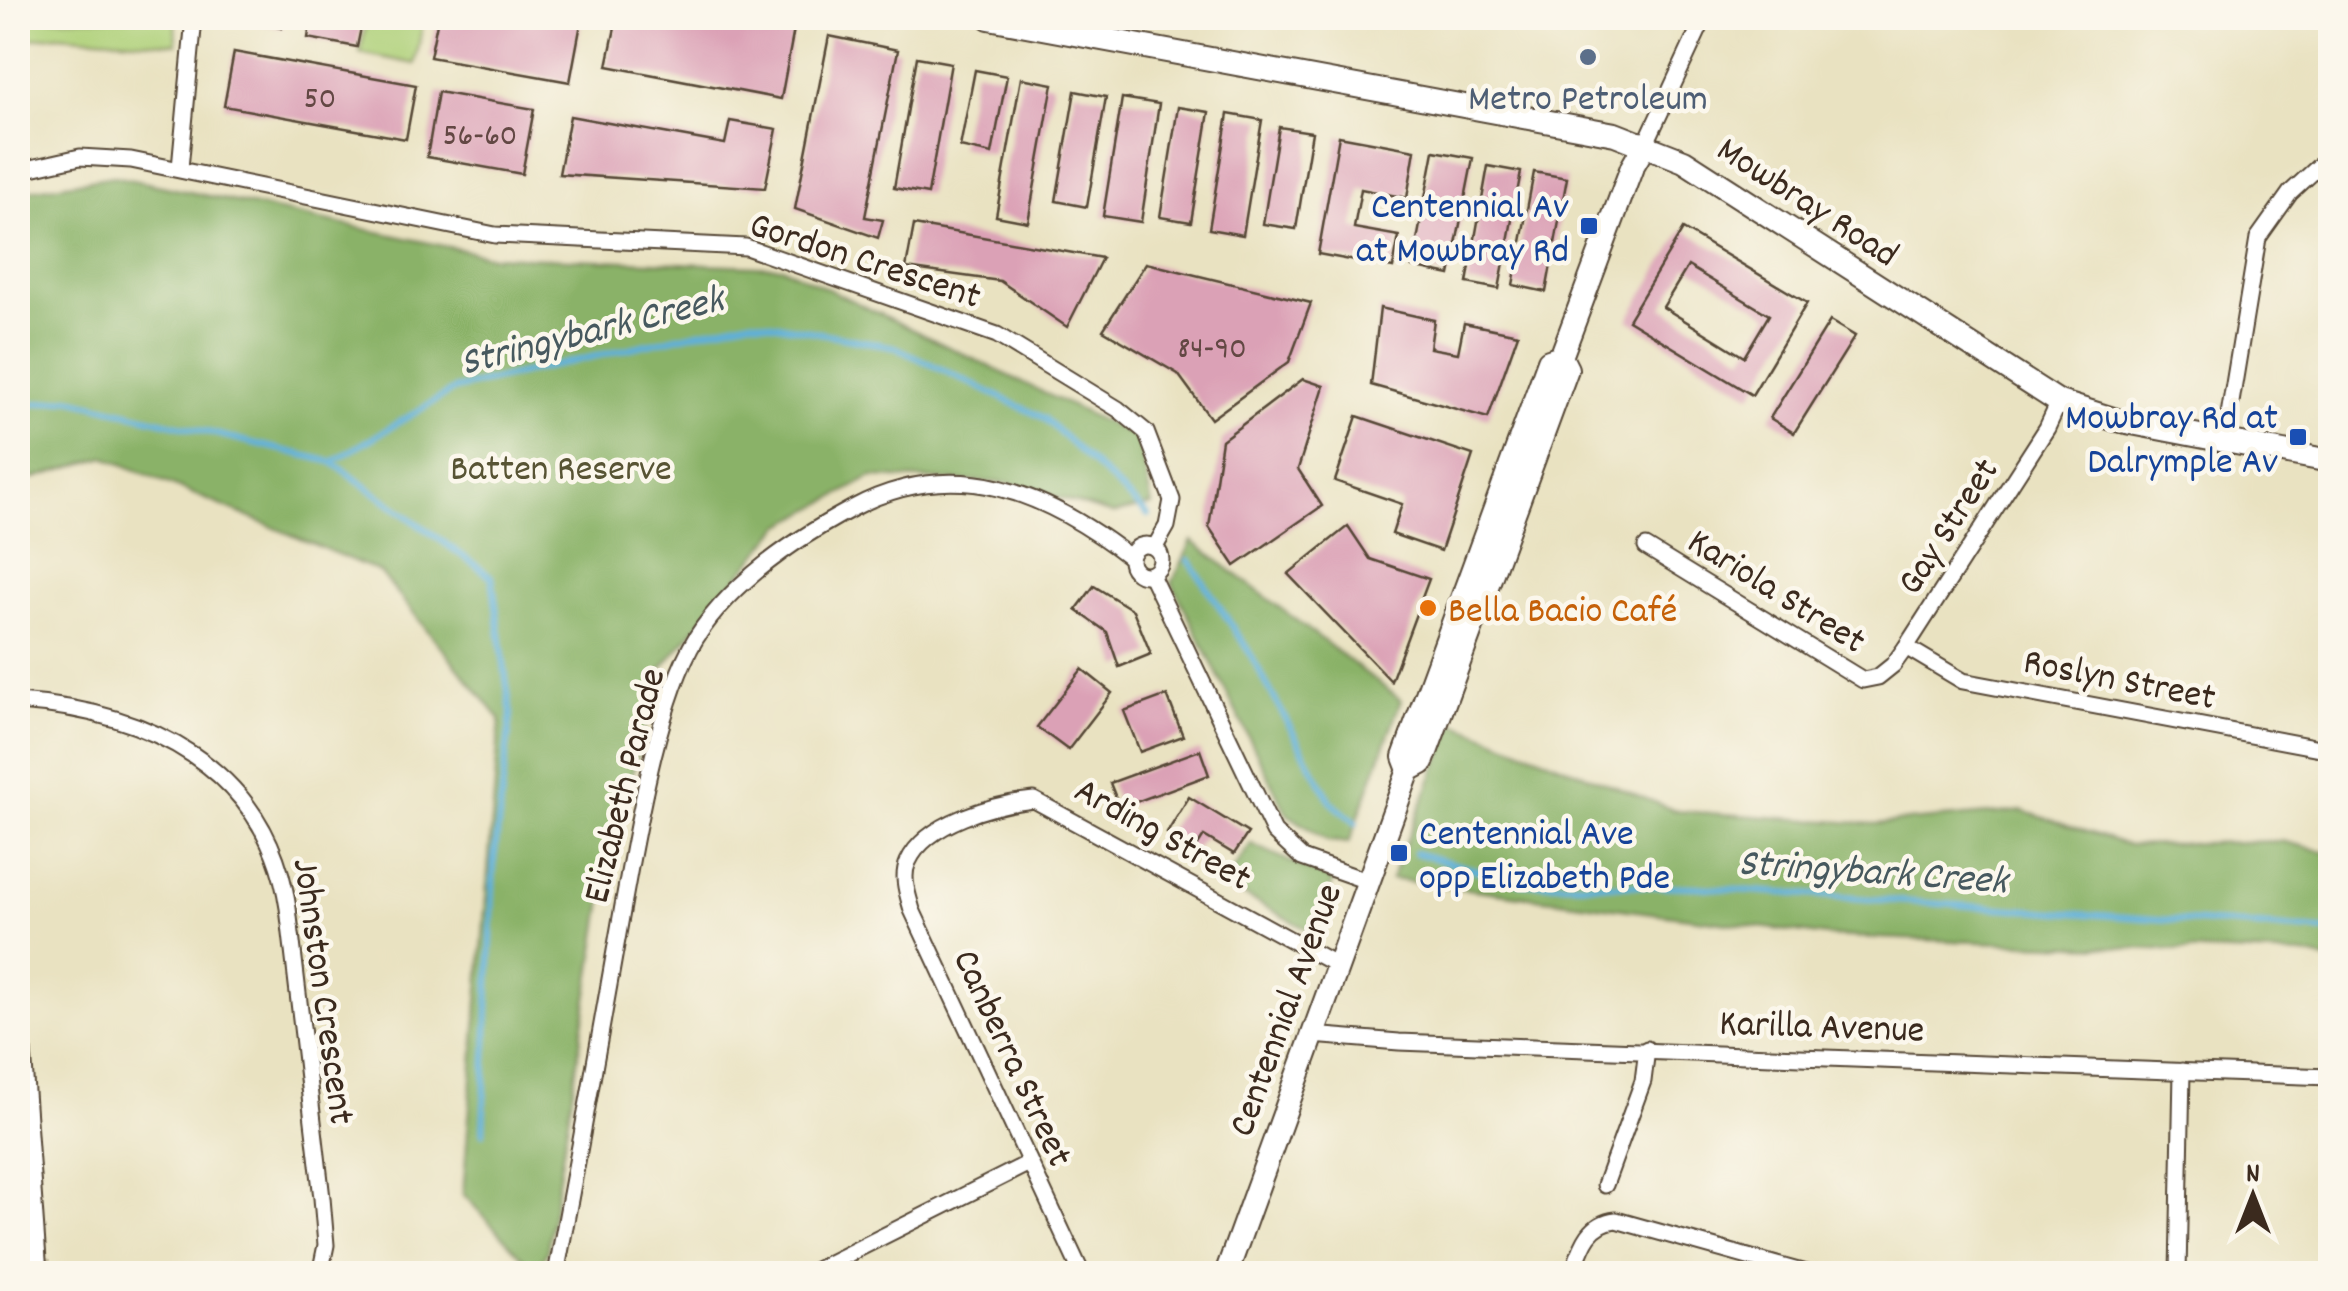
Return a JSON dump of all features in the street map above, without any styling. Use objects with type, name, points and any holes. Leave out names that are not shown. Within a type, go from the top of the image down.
[{"type":"main road","name":"Mowbray Road","points":[[989,18],[1523,115],[1646,143],[1684,161],[2059,402],[2116,420],[2330,460]]},
{"type":"main road","name":"Centennial Avenue","points":[[1226,1274],[1410,770],[1404,756],[1549,361],[1561,357],[1632,166],[1646,143]]},
{"type":"street","points":[[180,168],[194,18]]},
{"type":"street","points":[[1646,143],[1704,18]]},
{"type":"street","points":[[2225,439],[2258,238],[2290,193],[2330,156]]},
{"type":"street","name":"Gordon Crescent","points":[[18,171],[80,158],[180,168],[495,235],[746,247],[997,335],[1118,409],[1146,432],[1172,500],[1168,526],[1155,547]]},
{"type":"street","name":"Gay Street","points":[[1878,677],[1906,647],[2047,428],[2059,402]]},
{"type":"street","name":"Elizabeth Parade","points":[[556,1274],[642,802],[679,675],[697,637],[739,590],[794,542],[889,490],[972,480],[1078,518],[1130,558]]},
{"type":"street","points":[[1140,546],[1155,547],[1161,562],[1151,575],[1136,572],[1130,558],[1140,546]]},
{"type":"street","name":"Kariola Street","points":[[1646,547],[1863,680],[1878,677]]},
{"type":"street","points":[[1151,575],[1274,832],[1302,858],[1367,881]]},
{"type":"street","name":"Roslyn Street","points":[[1906,647],[1963,681],[2330,750]]},
{"type":"street","name":"Johnston Crescent","points":[[18,702],[106,718],[202,757],[254,810],[284,876],[324,1230],[320,1274]]},
{"type":"street","name":"Arding Street","points":[[908,862],[920,846],[944,829],[989,808],[1034,800],[1337,965]]},
{"type":"street","name":"Canberra Street","points":[[908,862],[905,876],[912,910],[1082,1274]]},
{"type":"street","points":[[18,980],[39,1274]]},
{"type":"street","name":"Karilla Avenue","points":[[1312,1035],[1399,1042],[2330,1077]]},
{"type":"street","points":[[1605,1184],[1643,1081],[1647,1049]]},
{"type":"street","points":[[2178,1274],[2182,1071]]},
{"type":"street","points":[[808,1274],[1028,1164]]},
{"type":"street","points":[[1572,1274],[1590,1233],[1602,1223],[1616,1220],[1809,1274]]},
{"type":"green space","points":[[28,18],[175,18],[176,44],[57,35],[18,41],[18,31]]},
{"type":"green space","points":[[367,18],[424,18],[415,64],[360,53]]},
{"type":"green space","name":"Batten Reserve","points":[[114,176],[491,256],[782,267],[1138,438],[1152,505],[1113,514],[1009,483],[872,477],[781,526],[662,668],[611,849],[547,1252],[536,1272],[463,1194],[500,719],[380,572],[105,457],[18,483],[18,192]]},
{"type":"green space","points":[[1192,541],[1401,700],[1349,843],[1328,841],[1287,814],[1172,583]]},
{"type":"green space","points":[[1454,723],[1677,811],[1874,824],[2023,811],[2128,845],[2281,841],[2330,853],[2330,961],[2304,955],[1828,936],[1391,879]]},
{"type":"green space","points":[[1251,844],[1333,881],[1314,933],[1223,884]]},
{"type":"building","points":[[234,18],[284,18],[282,28]]},
{"type":"building","points":[[311,18],[363,18],[357,47],[308,38]]},
{"type":"building","points":[[438,18],[582,18],[570,82],[430,57]]},
{"type":"building","points":[[617,18],[735,18],[794,29],[781,99],[607,66]]},
{"type":"building","points":[[829,36],[898,50],[865,217],[883,220],[878,238],[795,209]]},
{"type":"building","points":[[234,52],[416,85],[406,139],[224,106]]},
{"type":"building","points":[[917,57],[951,63],[928,194],[894,188]]},
{"type":"building","points":[[975,70],[1007,76],[992,154],[960,147]]},
{"type":"building","points":[[1021,78],[1053,84],[1028,222],[996,216]]},
{"type":"building","points":[[1075,91],[1106,97],[1087,207],[1056,201]]},
{"type":"building","points":[[438,92],[534,109],[522,174],[427,157]]},
{"type":"building","points":[[1122,98],[1159,104],[1141,222],[1103,216]]},
{"type":"building","points":[[1178,107],[1209,112],[1191,222],[1160,217]]},
{"type":"building","points":[[1228,114],[1262,120],[1243,235],[1209,229]]},
{"type":"building","points":[[570,116],[725,144],[730,121],[777,129],[765,188],[559,174]]},
{"type":"building","points":[[1279,127],[1312,132],[1296,229],[1263,224]]},
{"type":"building","points":[[1339,136],[1415,150],[1407,198],[1361,189],[1354,228],[1399,236],[1393,268],[1318,254]]},
{"type":"building","points":[[1434,151],[1473,158],[1450,275],[1412,267]]},
{"type":"building","points":[[1488,166],[1521,172],[1499,289],[1467,283]]},
{"type":"building","points":[[1534,172],[1567,178],[1546,292],[1513,285]]},
{"type":"building","points":[[914,225],[1102,258],[1067,327],[1000,281],[906,268]]},
{"type":"building","points":[[1683,229],[1807,303],[1752,395],[1628,320]],"holes":[[[1688,266],[1769,315],[1744,357],[1663,307]]]},
{"type":"building","points":[[1146,263],[1311,303],[1289,362],[1211,419],[1178,374],[1103,330]]},
{"type":"building","points":[[1380,308],[1434,320],[1430,348],[1458,353],[1464,323],[1518,334],[1488,418],[1371,385]]},
{"type":"building","points":[[1830,321],[1855,336],[1794,433],[1770,418]]},
{"type":"building","points":[[1303,379],[1324,386],[1298,469],[1322,506],[1235,566],[1209,527],[1222,440]]},
{"type":"building","points":[[1357,416],[1473,455],[1441,551],[1392,534],[1402,504],[1335,481]]},
{"type":"building","points":[[1348,526],[1370,559],[1429,579],[1391,681],[1288,574]]},
{"type":"building","points":[[1094,586],[1133,610],[1151,654],[1119,667],[1107,632],[1076,610]]},
{"type":"building","points":[[1082,669],[1112,693],[1068,750],[1037,727]]},
{"type":"building","points":[[1167,695],[1183,736],[1140,752],[1124,711]]},
{"type":"building","points":[[1200,750],[1209,775],[1120,808],[1110,783]]},
{"type":"building","points":[[1189,797],[1248,833],[1234,854],[1204,836],[1195,850],[1167,833]]},
{"type":"waterway","name":"Stringybark Creek","points":[[18,406],[70,399],[332,462],[455,389],[751,320],[895,347],[1044,418],[1148,515]]},
{"type":"waterway","points":[[332,462],[492,577],[511,714],[494,861],[483,1133]]},
{"type":"waterway","name":"Stringybark Creek","points":[[1189,560],[1248,650],[1331,802],[1356,823]]},
{"type":"waterway","name":"Stringybark Creek","points":[[1415,853],[1523,883],[1695,887],[2330,931]]},
{"type":"tunnel","points":[[18,1265],[48,1274]]},
{"type":"place","name":"Metro Petroleum","points":[[1588,57]]},
{"type":"place","name":"Centennial Av at Mowbray Rd","points":[[1589,226]]},
{"type":"place","name":"Mowbray Rd at Dalrymple Av","points":[[2298,437]]},
{"type":"place","name":"Bella Bacio Café","points":[[1428,608]]},
{"type":"place","name":"Centennial Ave opp Elizabeth Pde","points":[[1399,853]]}]
